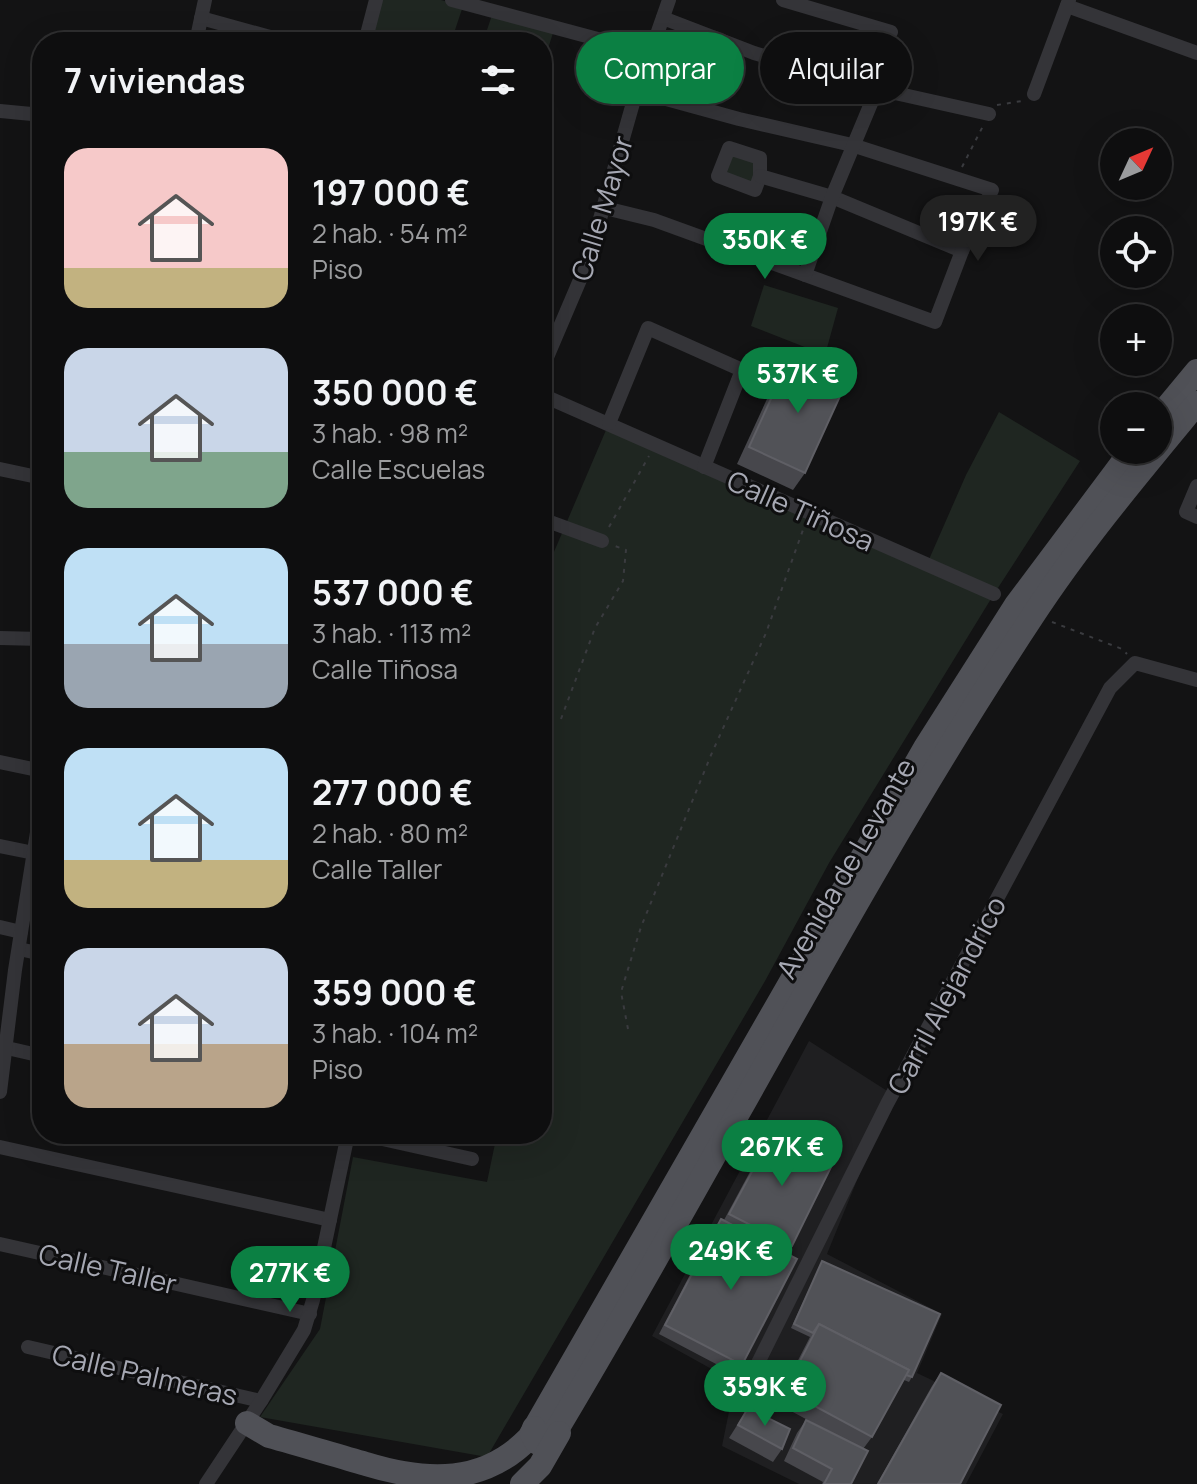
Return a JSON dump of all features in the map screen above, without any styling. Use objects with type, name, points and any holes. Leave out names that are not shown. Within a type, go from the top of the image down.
[{"type":"main road","points":[[1172,401],[1197,371]]},
{"type":"main road","name":"Avenida de Levante","points":[[534,1428],[532,1434],[536,1442],[547,1443],[942,759],[1033,615],[1118,501],[1197,403]]},
{"type":"main road","name":"Avenida de Levante","points":[[242,1430],[417,1479],[447,1483],[476,1478],[503,1466],[518,1452],[925,748],[1016,605],[1121,464]]},
{"type":"main road","name":"Avenida de Levante","points":[[522,1484],[545,1460],[581,1387]]},
{"type":"main road","points":[[242,1430],[393,1484]]},
{"type":"street","points":[[198,32],[205,0]]},
{"type":"street","points":[[368,32],[376,0]]},
{"type":"street","points":[[452,0],[472,2],[577,32]]},
{"type":"street","name":"Calle Mayor","points":[[658,32],[669,0]]},
{"type":"street","points":[[783,0],[891,32]]},
{"type":"street","points":[[1034,94],[1068,3],[1197,53]]},
{"type":"street","points":[[201,18],[252,32]]},
{"type":"street","points":[[663,18],[760,55]]},
{"type":"street","points":[[912,97],[989,114]]},
{"type":"street","name":"Calle Mayor","points":[[552,346],[583,274],[633,104]]},
{"type":"street","points":[[605,208],[654,220],[935,322],[962,251],[992,190],[852,145],[684,104]]},
{"type":"street","points":[[805,275],[832,197],[870,104]]},
{"type":"street","points":[[0,111],[32,114]]},
{"type":"street","points":[[760,176],[832,197],[962,251]]},
{"type":"street","points":[[609,423],[648,328],[742,370],[704,467]]},
{"type":"street","name":"Calle Tiñosa","points":[[552,399],[994,594]]},
{"type":"street","points":[[0,469],[32,476]]},
{"type":"street","points":[[1192,514],[1197,486]]},
{"type":"street","points":[[552,523],[602,541]]},
{"type":"street","points":[[0,638],[32,639]]},
{"type":"street","points":[[1135,663],[1197,680]]},
{"type":"street","name":"Carril Alejandrico","points":[[743,1393],[892,1094],[1110,688],[1135,663]]},
{"type":"street","points":[[0,762],[32,769]]},
{"type":"street","points":[[0,846],[32,847]]},
{"type":"street","points":[[0,1092],[7,1048],[5,1015],[32,874]]},
{"type":"street","points":[[0,927],[21,932]]},
{"type":"street","points":[[19,949],[32,952]]},
{"type":"street","points":[[7,1048],[32,1054]]},
{"type":"street","points":[[206,1484],[300,1338],[310,1314],[346,1144]]},
{"type":"street","points":[[405,1144],[472,1159]]},
{"type":"street","points":[[0,1147],[330,1220]]},
{"type":"street","name":"Calle Taller","points":[[0,1244],[310,1314]]},
{"type":"street","name":"Calle Palmeras","points":[[28,1347],[261,1401]]},
{"type":"path","points":[[561,719],[595,628],[623,581],[626,550],[602,541],[654,444]]},
{"type":"path","points":[[628,1029],[621,992],[641,927],[711,755],[766,633],[809,513]]},
{"type":"path","points":[[1033,615],[1122,649],[1135,663]]},
{"type":"shaded area","points":[[378,0],[441,0],[463,6],[454,32],[370,32]]},
{"type":"shaded area","points":[[492,15],[554,30],[552,36],[552,32],[486,32]]},
{"type":"shaded area","points":[[734,154],[760,165],[753,186],[722,174]]},
{"type":"shaded area","points":[[764,285],[838,308],[825,355],[751,326]]},
{"type":"shaded area","points":[[999,412],[1080,461],[994,594],[829,863],[765,981],[487,1457],[260,1417],[320,1329],[353,1157],[487,1182],[495,1144],[552,1144],[552,557],[609,423],[927,564],[966,475]]},
{"type":"shaded area","points":[[809,1041],[892,1094],[827,1254],[942,1314],[917,1373],[1003,1414],[966,1484],[799,1484],[722,1446],[735,1382],[652,1336]]},
{"type":"building","points":[[790,357],[846,383],[805,473],[749,447]]},
{"type":"building","points":[[774,1131],[834,1161],[792,1246],[729,1214]]},
{"type":"building","points":[[721,1219],[797,1259],[742,1365],[665,1325]]},
{"type":"building","points":[[822,1261],[940,1314],[912,1377],[906,1375],[909,1370],[819,1324],[813,1333],[794,1324]]},
{"type":"building","points":[[819,1324],[909,1370],[872,1437],[785,1390]]},
{"type":"building","points":[[941,1373],[1001,1405],[960,1484],[878,1484]]},
{"type":"building","points":[[748,1408],[790,1429],[782,1449],[738,1425]]},
{"type":"building","points":[[806,1420],[868,1451],[851,1484],[824,1484],[832,1469],[793,1448]]}]
